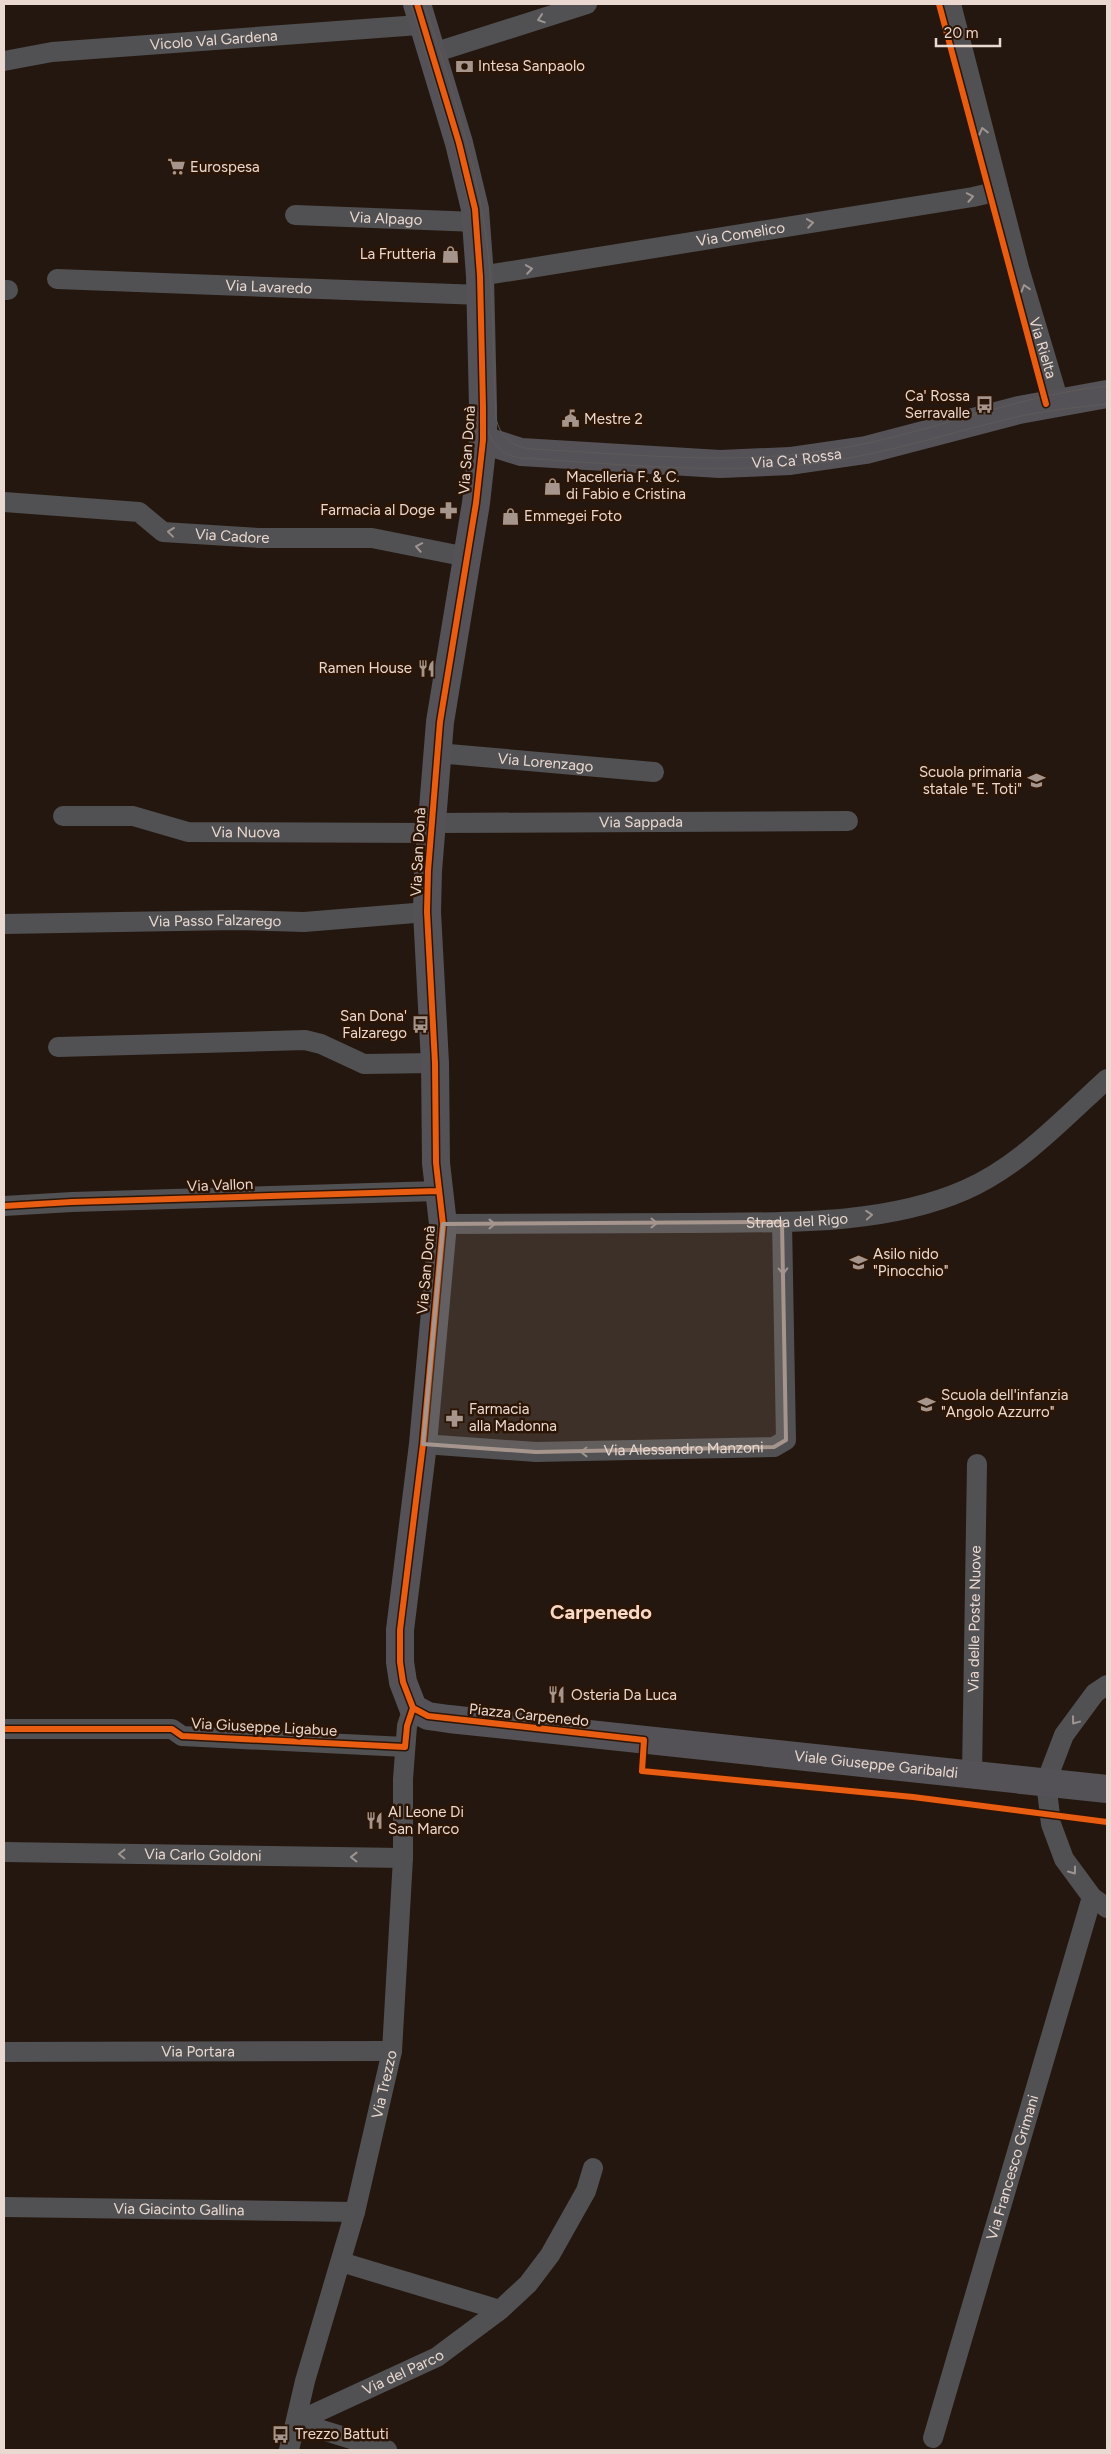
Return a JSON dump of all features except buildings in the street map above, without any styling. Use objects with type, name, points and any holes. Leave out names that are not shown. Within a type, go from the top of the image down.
[{"type":"street","points":[[433,53],[587,4]]},
{"type":"street","name":"Via Rielta","points":[[951,4],[1019,268],[1059,402]]},
{"type":"street","name":"Via San Donà","points":[[413,1708],[402,1676],[400,1630],[423,1444],[443,1224],[438,1191],[435,1063],[427,912],[437,753],[444,686],[476,503],[483,440],[481,286],[477,222],[460,144],[421,13]]},
{"type":"street","name":"Vicolo Val Gardena","points":[[4,61],[52,52],[419,25],[421,13]]},
{"type":"street","name":"Via Comelico","points":[[481,286],[973,197],[999,190]]},
{"type":"street","name":"Via Alpago","points":[[295,215],[477,222]]},
{"type":"street","name":"Via Lavaredo","points":[[57,279],[481,286]]},
{"type":"street","name":"Via Ca' Rossa","points":[[483,440],[521,452],[712,464],[781,462],[866,450],[1059,402],[1107,394]]},
{"type":"street","name":"Via Cadore","points":[[4,502],[139,512],[164,532],[260,538],[372,538],[467,557]]},
{"type":"street","name":"Via Lorenzago","points":[[437,753],[654,772]]},
{"type":"street","name":"Via Nuova","points":[[62,816],[134,816],[188,832],[432,828]]},
{"type":"street","name":"Via Sappada","points":[[432,828],[848,821]]},
{"type":"street","name":"Via Passo Falzarego","points":[[4,924],[236,920],[304,922],[427,912]]},
{"type":"street","points":[[58,1047],[305,1040],[322,1044],[364,1064],[435,1063]]},
{"type":"street","name":"Strada del Rigo","points":[[443,1224],[782,1222],[890,1214],[925,1205],[965,1190],[1002,1170],[1024,1153],[1107,1079]]},
{"type":"street","name":"Via Vallon","points":[[4,1206],[82,1201],[438,1191]]},
{"type":"street","name":"Via Alessandro Manzoni","points":[[423,1444],[546,1452],[774,1447],[786,1440],[782,1222]]},
{"type":"street","name":"Via delle Poste Nuove","points":[[972,1774],[977,1464]]},
{"type":"street","points":[[1100,1903],[1064,1859],[1051,1824],[1046,1782],[1064,1735],[1095,1693],[1107,1685]]},
{"type":"street","name":"Piazza Carpenedo","points":[[413,1708],[428,1716],[435,1717],[644,1740]]},
{"type":"street","name":"Via Trezzo","points":[[289,2450],[305,2381],[355,2212],[392,2051],[403,1858],[403,1779],[407,1726],[413,1708]]},
{"type":"street","name":"Via Giuseppe Ligabue","points":[[4,1730],[172,1729],[182,1736],[406,1747]]},
{"type":"street","name":"Viale Giuseppe Garibaldi","points":[[644,1740],[1107,1789]]},
{"type":"street","name":"Via Carlo Goldoni","points":[[4,1852],[403,1858]]},
{"type":"street","name":"Via Francesco Grimani","points":[[933,2438],[1100,1903]]},
{"type":"street","name":"Via Portara","points":[[4,2052],[392,2051]]},
{"type":"street","name":"Via del Parco","points":[[296,2422],[437,2357],[500,2310],[528,2284],[550,2255],[586,2191],[593,2168]]},
{"type":"street","name":"Via Giacinto Gallina","points":[[4,2207],[355,2212]]},
{"type":"street","points":[[341,2262],[500,2310]]},
{"type":"street","points":[[296,2422],[387,2450]]},
{"type":"highlighted area","points":[[782,1222],[786,1440],[774,1447],[536,1452],[423,1444],[443,1224]]},
{"type":"tram line","points":[[411,4],[455,147],[473,222],[482,295],[486,423],[493,442],[507,454],[520,458],[673,468],[788,466],[826,462],[875,453],[1032,414],[1107,404]]},
{"type":"tram line","points":[[424,4],[458,113],[479,196],[490,272],[496,418],[504,436],[513,443],[532,449],[641,456],[714,458],[787,455],[859,445],[1035,399],[1107,386]]},
{"type":"cycle path","points":[[413,1708],[403,1682],[400,1662],[400,1630],[423,1444],[443,1224],[436,1163],[435,1063],[427,912],[428,871],[440,722],[476,503],[483,440],[480,276],[475,209],[459,143],[417,4]]},
{"type":"cycle path","points":[[939,4],[1046,404]]},
{"type":"cycle path","points":[[4,1206],[72,1202],[438,1191]]},
{"type":"cycle path","points":[[413,1708],[428,1716],[644,1740],[642,1771],[913,1797],[1107,1822]]},
{"type":"cycle path","points":[[4,1729],[172,1729],[182,1736],[405,1747],[407,1726],[413,1708]]},
{"type":"place","name":"Intesa Sanpaolo","points":[[464,66]]},
{"type":"place","name":"Eurospesa","points":[[176,167]]},
{"type":"place","name":"La Frutteria","points":[[450,254]]},
{"type":"place","name":"Ca' Rossa Serravalle","points":[[984,405]]},
{"type":"place","name":"Mestre 2","points":[[570,419]]},
{"type":"place","name":"Macelleria F. & C. di Fabio e Cristina","points":[[552,486]]},
{"type":"place","name":"Farmacia al Doge","points":[[449,510]]},
{"type":"place","name":"Emmegei Foto","points":[[510,516]]},
{"type":"place","name":"Ramen House","points":[[426,668]]},
{"type":"place","name":"Scuola primaria statale \"E. Toti\"","points":[[1036,781]]},
{"type":"place","name":"San Dona' Falzarego","points":[[421,1025]]},
{"type":"place","name":"Asilo nido \"Pinocchio\"","points":[[859,1263]]},
{"type":"place","name":"Scuola dell'infanzia \"Angolo Azzurro\"","points":[[927,1404]]},
{"type":"place","name":"Farmacia alla Madonna","points":[[455,1418]]},
{"type":"place","name":"Osteria Da Luca","points":[[557,1695]]},
{"type":"place","name":"Al Leone Di San Marco","points":[[374,1821]]},
{"type":"place","name":"Trezzo Battuti","points":[[281,2434]]},
{"type":"district","name":"Carpenedo","points":[[601,1612]]}]
